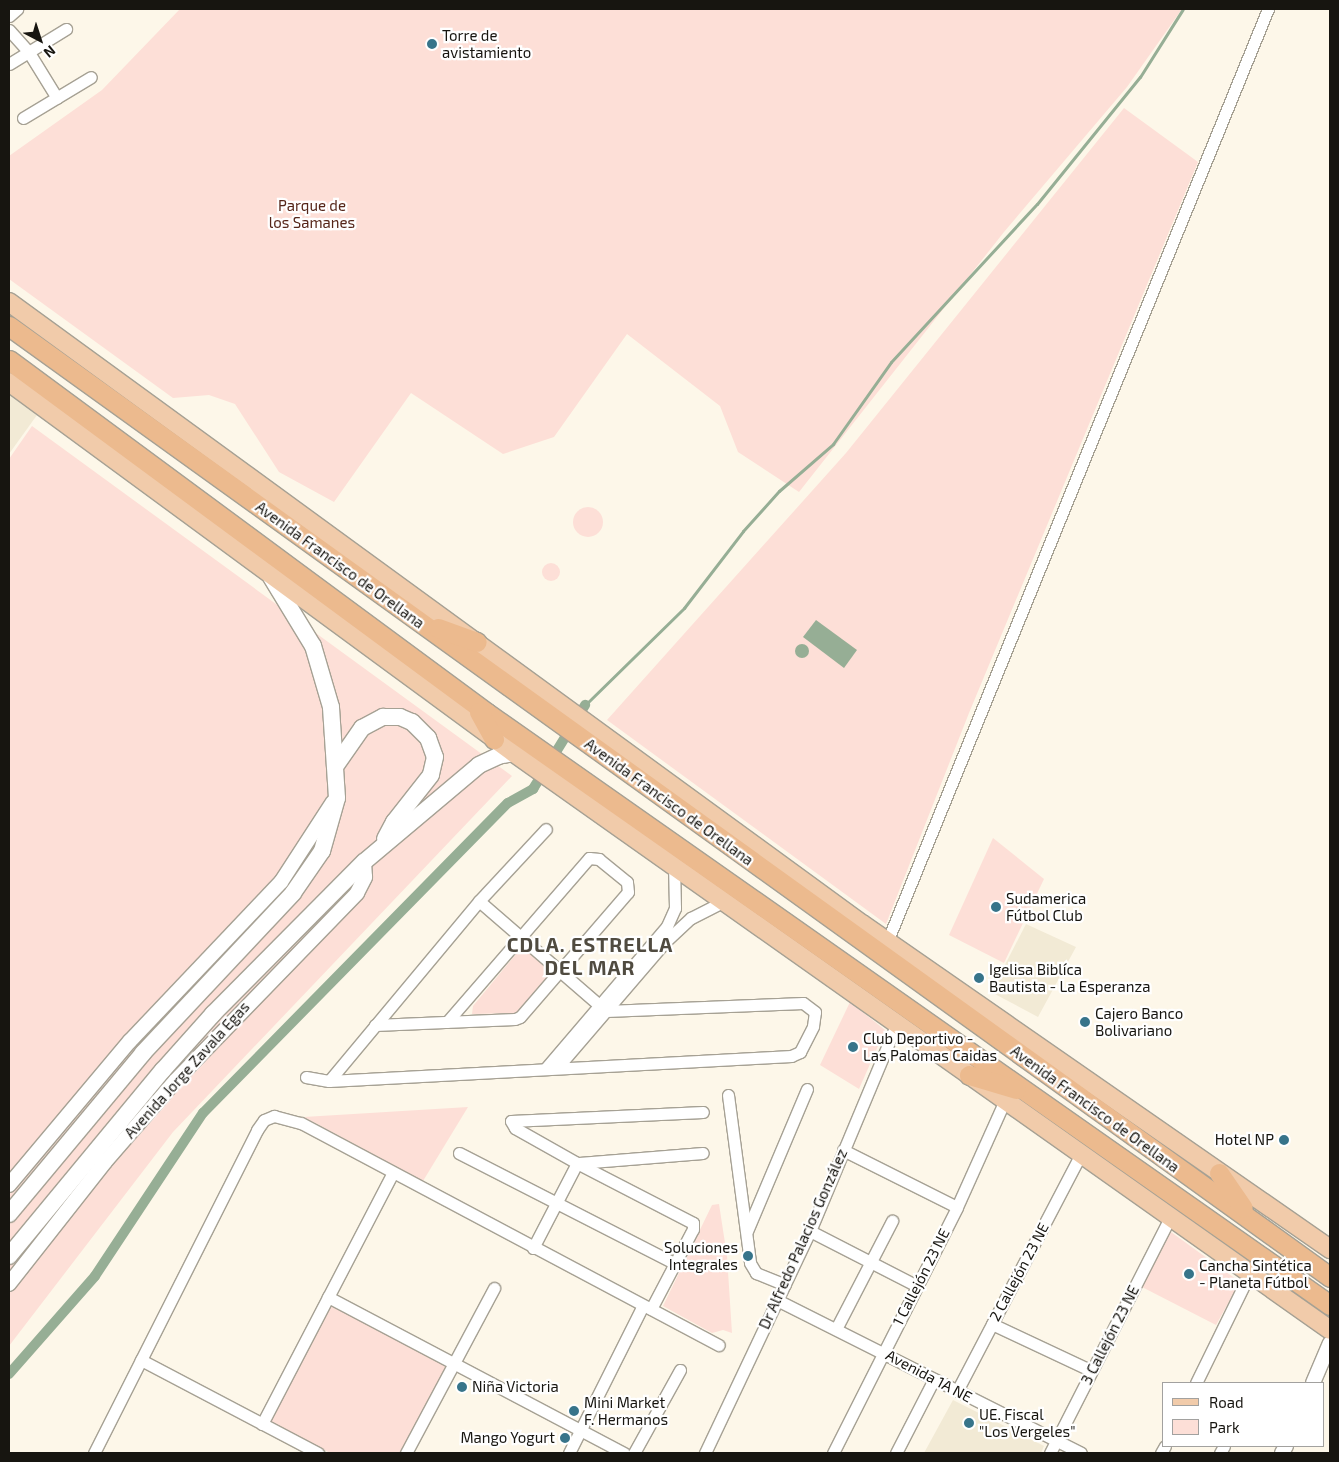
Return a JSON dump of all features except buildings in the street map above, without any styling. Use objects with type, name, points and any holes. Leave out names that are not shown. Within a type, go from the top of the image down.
[{"type":"highway","name":"Avenida Francisco de Orellana","points":[[9,326],[415,619],[563,715],[1330,1277]]},
{"type":"highway","name":"Avenida Francisco de Orellana","points":[[9,360],[472,703],[525,754],[565,778],[1037,1097],[1330,1305]]},
{"type":"highway","points":[[415,619],[477,642]]},
{"type":"highway","points":[[472,703],[488,724],[494,739]]},
{"type":"highway","points":[[969,1074],[1037,1097]]},
{"type":"highway","points":[[1219,1173],[1257,1224]]},
{"type":"main road","name":"Avenida Francisco de Orellana","points":[[9,302],[477,642],[563,715]]},
{"type":"main road","name":"Avenida Francisco de Orellana","points":[[9,382],[494,739],[525,754]]},
{"type":"main road","points":[[9,1214],[143,1053],[293,893],[322,851],[337,798],[337,764],[332,707],[324,678],[305,631],[269,573]]},
{"type":"main road","points":[[337,764],[362,728],[383,716],[400,716],[412,722],[428,738],[434,757],[431,775],[391,826],[381,848]]},
{"type":"main road","name":"Avenida Francisco de Orellana","points":[[593,738],[1219,1173],[1299,1225],[1330,1249]]},
{"type":"main road","name":"Avenida Jorge Zavala Egas","points":[[9,1256],[163,1070],[213,1014],[364,862],[479,765],[492,758],[525,754]]},
{"type":"main road","name":"Avenida Francisco de Orellana","points":[[565,778],[674,865],[1330,1330]]},
{"type":"main road","points":[[1299,1225],[1330,1234]]},
{"type":"street","points":[[9,16],[17,9]]},
{"type":"street","points":[[887,942],[1268,9]]},
{"type":"street","points":[[9,64],[66,28]]},
{"type":"street","points":[[9,30],[28,52],[57,98]]},
{"type":"street","points":[[23,118],[91,77]]},
{"type":"street","points":[[9,1185],[130,1041],[280,882],[337,798]]},
{"type":"street","points":[[329,1081],[479,901],[546,828]]},
{"type":"street","points":[[375,1026],[447,1022],[518,1018],[628,892],[627,882],[599,859],[591,857],[447,1022]]},
{"type":"street","name":"Avenida Jorge Zavala Egas","points":[[9,1284],[105,1162],[176,1080],[292,957],[357,894],[365,877],[364,862]]},
{"type":"street","points":[[551,1068],[602,1008],[671,920],[675,904],[674,865]]},
{"type":"street","points":[[306,1077],[329,1081],[791,1056],[800,1052],[816,1016],[811,1007],[803,1002],[602,1008],[521,935],[479,901]]},
{"type":"street","points":[[602,1008],[688,920],[725,901]]},
{"type":"street","name":"Dr Alfredo Palacios González","points":[[710,1452],[777,1300],[810,1231],[897,1024]]},
{"type":"street","points":[[746,1232],[807,1089]]},
{"type":"street","points":[[728,1096],[746,1232],[753,1270],[785,1286]]},
{"type":"street","name":"1 Callejón 23 NE","points":[[833,1453],[916,1285],[957,1207],[1005,1100]]},
{"type":"street","points":[[569,1453],[647,1307],[676,1264],[693,1229],[693,1222],[577,1163],[515,1128],[511,1121],[703,1112]]},
{"type":"street","points":[[94,1453],[264,1120],[274,1116],[289,1118],[719,1345]]},
{"type":"street","points":[[843,1150],[957,1207]]},
{"type":"street","points":[[577,1163],[703,1152]]},
{"type":"street","points":[[459,1153],[676,1264]]},
{"type":"street","name":"2 Callejón 23 NE","points":[[957,1391],[1081,1154]]},
{"type":"street","points":[[533,1248],[577,1163]]},
{"type":"street","points":[[262,1424],[392,1174]]},
{"type":"street","name":"3 Callejón 23 NE","points":[[1050,1453],[1170,1217]]},
{"type":"street","points":[[836,1330],[892,1221]]},
{"type":"street","points":[[810,1231],[916,1285]]},
{"type":"street","points":[[1196,1382],[1250,1274]]},
{"type":"street","points":[[406,1453],[494,1288]]},
{"type":"street","points":[[328,1297],[624,1453]]},
{"type":"street","name":"Avenida 1A NE","points":[[777,1300],[1081,1453]]},
{"type":"street","points":[[992,1324],[1092,1371]]},
{"type":"street","points":[[1313,1382],[1330,1343]]},
{"type":"street","points":[[141,1360],[318,1453]]},
{"type":"street","points":[[634,1453],[680,1370]]},
{"type":"street","points":[[896,1453],[934,1378]]},
{"type":"shaded area","points":[[9,394],[37,415],[9,454]]},
{"type":"shaded area","points":[[816,620],[857,650],[844,668],[803,637]]},
{"type":"shaded area","points":[[799,644],[805,644],[809,651],[805,658],[799,658],[795,654],[795,648]]},
{"type":"shaded area","points":[[1026,924],[1076,947],[1038,1017],[991,992]]},
{"type":"shaded area","name":"UE. Fiscal \"Los Vergeles\"","points":[[953,1400],[1044,1446],[1041,1453],[924,1453]]},
{"type":"green space","name":"Parque de los Samanes","points":[[180,9],[1182,9],[1127,87],[1004,232],[799,492],[738,452],[720,406],[627,334],[554,437],[503,454],[411,393],[334,502],[279,472],[235,404],[209,395],[173,398],[9,279],[9,156],[102,90]]},
{"type":"green space","points":[[1124,108],[1198,162],[969,713],[886,924],[607,720],[846,453]]},
{"type":"green space","points":[[32,426],[512,776],[173,1132],[9,1346],[9,459]]},
{"type":"green space","points":[[588,507],[594,508],[602,516],[602,528],[594,536],[588,537],[582,536],[574,528],[573,522],[574,516],[582,508]]},
{"type":"green space","points":[[551,563],[559,568],[560,572],[555,580],[551,581],[543,576],[542,572],[547,564]]},
{"type":"green space","name":"Sudamerica Fútbol Club","points":[[993,838],[1044,879],[1004,963],[949,935]]},
{"type":"green space","points":[[526,942],[558,969],[523,1013],[472,1014],[473,1006]]},
{"type":"green space","name":"Club Deportivo - Las Palomas Caidas","points":[[850,1002],[885,1030],[859,1089],[820,1065]]},
{"type":"green space","points":[[468,1107],[423,1181],[304,1117]]},
{"type":"green space","points":[[719,1204],[727,1256],[732,1333],[723,1330],[712,1333],[663,1306],[712,1205]]},
{"type":"green space","name":"Cancha Sintética - Planeta Fútbol","points":[[1171,1232],[1240,1282],[1216,1325],[1142,1287]]},
{"type":"green space","points":[[331,1302],[451,1369],[405,1453],[330,1453],[271,1422]]},
{"type":"waterway","points":[[585,705],[684,608],[743,531],[779,491],[833,444],[891,362],[1037,204],[1140,77],[1183,9]]},
{"type":"waterway","points":[[9,1374],[95,1276],[203,1113],[508,803],[533,789],[585,705]]},
{"type":"place","name":"Torre de avistamiento","points":[[432,44]]},
{"type":"place","name":"Sudamerica Fútbol Club","points":[[996,907]]},
{"type":"place","name":"Igelisa Biblíca Bautista - La Esperanza","points":[[979,978]]},
{"type":"place","name":"Cajero Banco Bolivariano","points":[[1085,1022]]},
{"type":"place","name":"Club Deportivo - Las Palomas Caidas","points":[[853,1047]]},
{"type":"place","name":"Hotel NP","points":[[1284,1140]]},
{"type":"place","name":"Soluciones Integrales","points":[[748,1256]]},
{"type":"place","name":"Cancha Sintética - Planeta Fútbol","points":[[1189,1274]]},
{"type":"place","name":"Niña Victoria","points":[[462,1387]]},
{"type":"place","name":"Mini Market F. Hermanos","points":[[574,1411]]},
{"type":"place","name":"UE. Fiscal \"Los Vergeles\"","points":[[969,1423]]},
{"type":"place","name":"Mango Yogurt","points":[[565,1438]]},
{"type":"district","name":"CDLA. ESTRELLA DEL MAR","points":[[590,956]]}]
